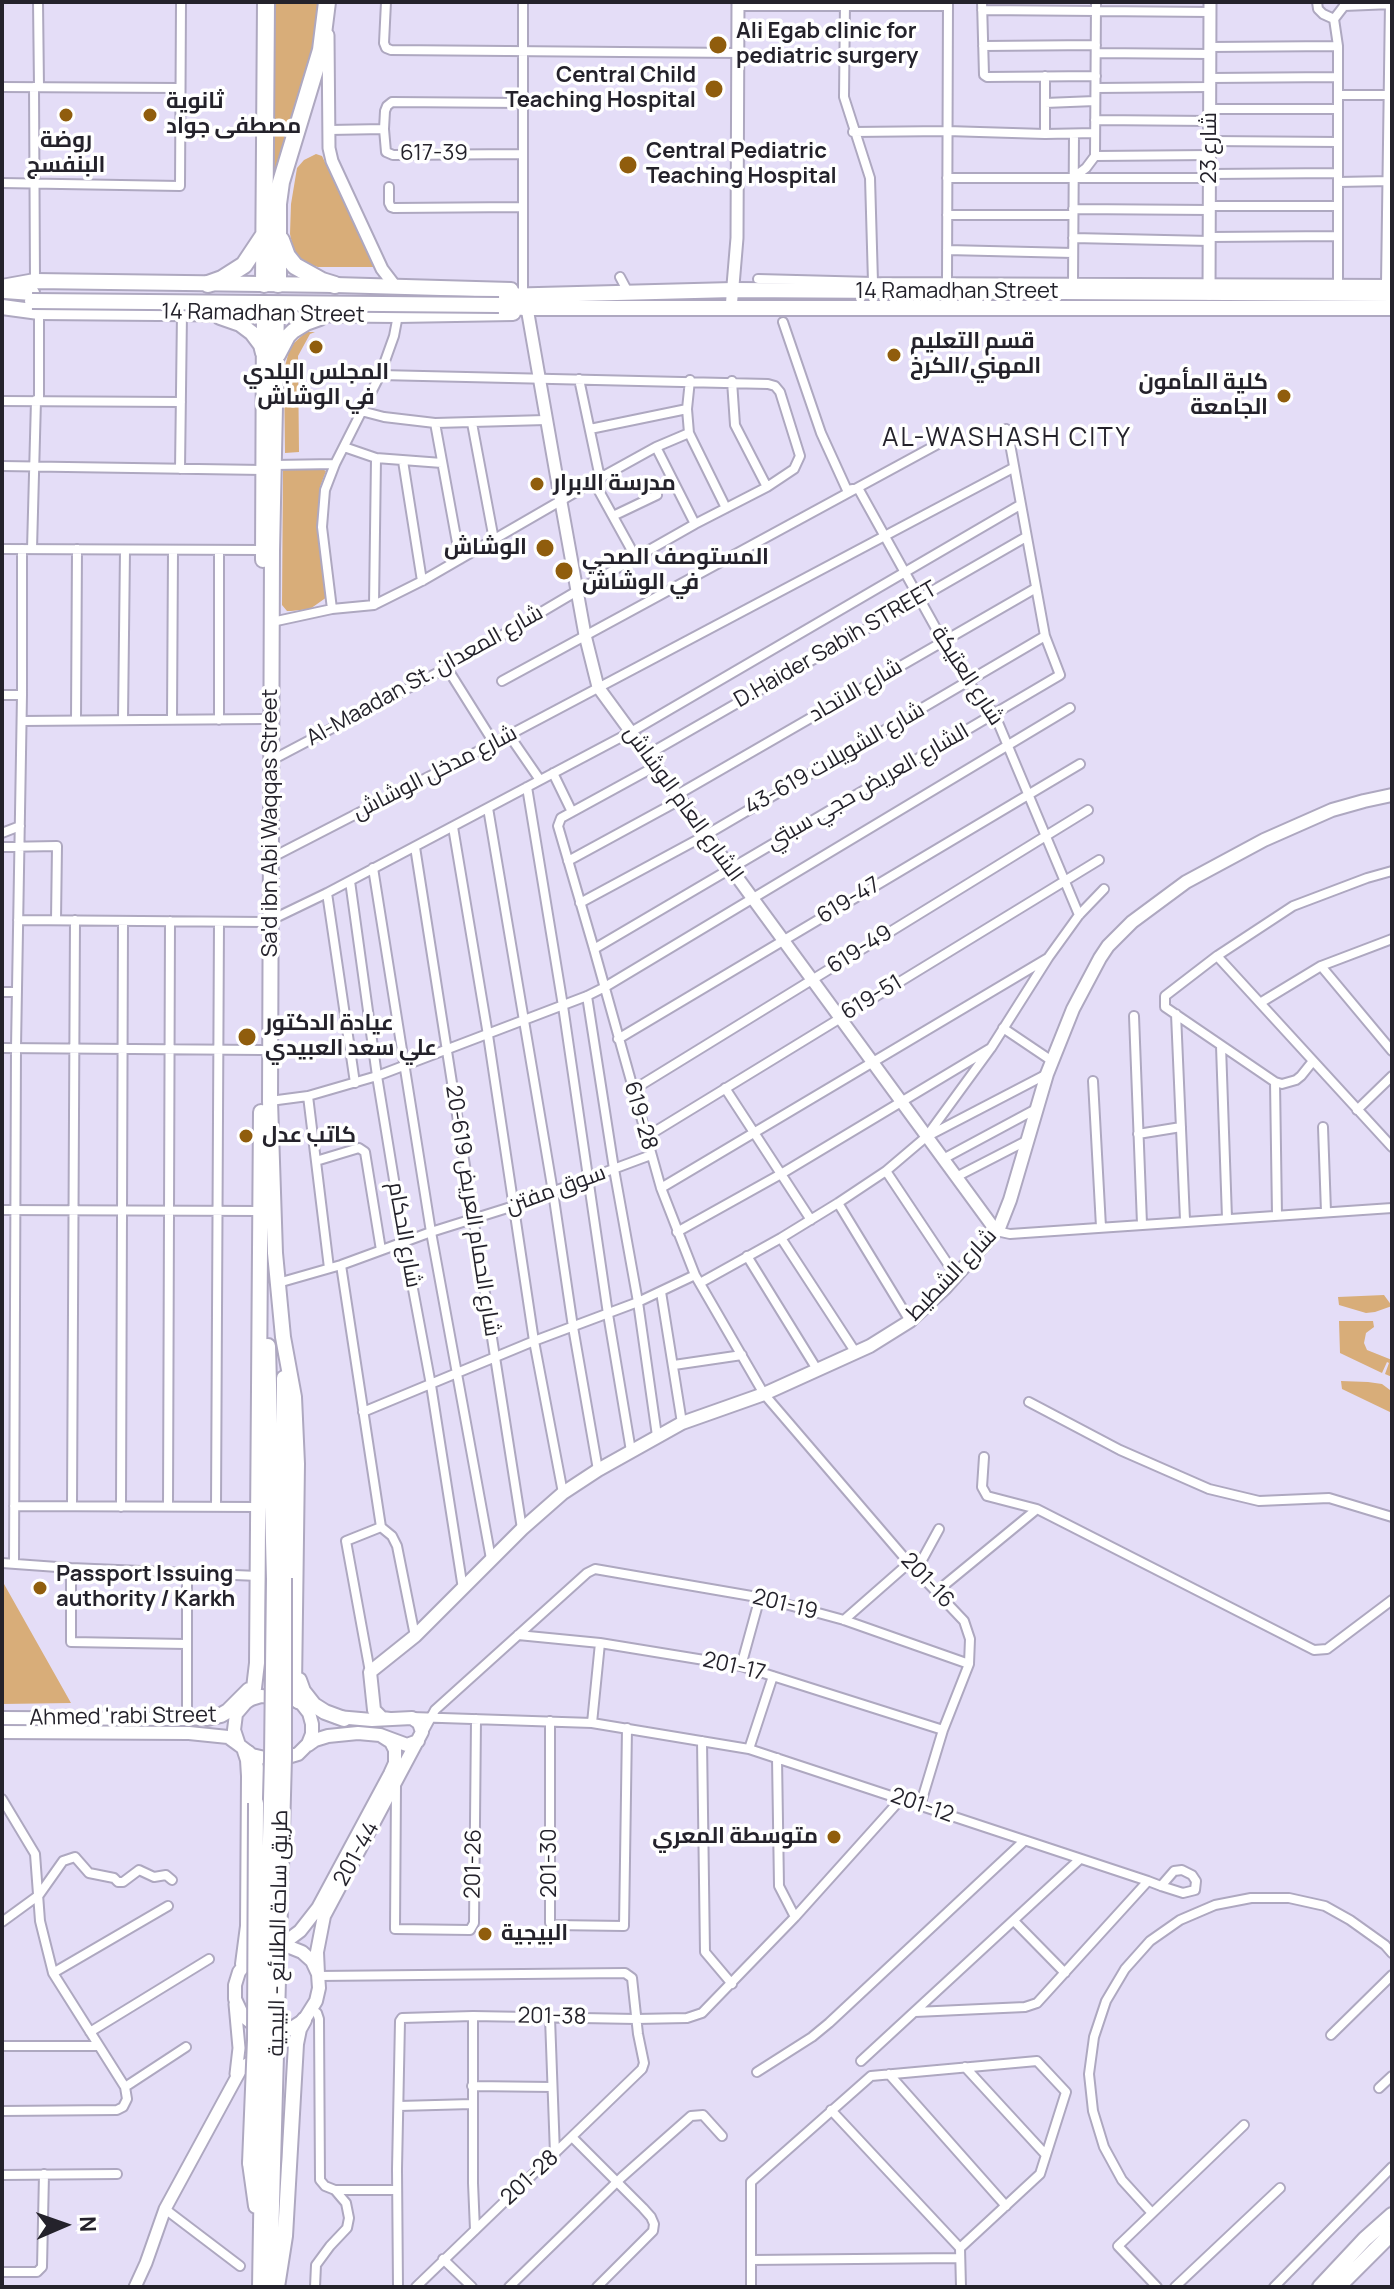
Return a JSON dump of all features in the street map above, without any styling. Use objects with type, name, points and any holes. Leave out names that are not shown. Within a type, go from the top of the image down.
[{"type":"highway","points":[[266,2],[271,287]]},
{"type":"highway","points":[[214,285],[244,265],[272,234],[281,182],[321,50],[327,7]]},
{"type":"highway","points":[[272,234],[295,266],[335,285]]},
{"type":"main road","points":[[820,291],[832,281]]},
{"type":"main road","points":[[1269,294],[1287,283]]},
{"type":"main road","name":"14 Ramadhan Street","points":[[2,305],[35,297],[214,285],[500,289],[525,304]]},
{"type":"main road","name":"14 Ramadhan Street","points":[[2,289],[35,297],[182,313],[271,311],[334,315],[499,315],[514,313],[525,304],[628,292],[1136,288],[1207,302],[1269,294],[1390,287]]},
{"type":"main road","name":"14 Ramadhan Street","points":[[35,297],[500,300],[525,304],[736,309],[1207,302],[1392,308]]},
{"type":"main road","points":[[214,311],[245,328],[271,359],[299,326],[334,315]]},
{"type":"main road","name":"Sa'd ibn Abi Waqqas Street","points":[[260,1238],[262,1050],[271,858],[271,311]]},
{"type":"main road","name":"Sa'd ibn Abi Waqqas Street","points":[[269,468],[263,550],[263,719],[273,1226],[283,1337]]},
{"type":"main road","name":"شارع الشطيط","points":[[370,1672],[415,1636],[522,1529],[563,1493],[598,1470],[682,1423],[818,1371],[884,1338],[910,1321],[996,1231],[1010,1200],[1047,1074],[1079,996],[1100,958],[1120,934],[1158,901],[1221,862],[1301,823],[1348,805],[1392,795]]},
{"type":"main road","points":[[260,1238],[257,1663],[254,1688],[234,1723],[235,1736],[247,1755],[248,1776],[247,1926],[235,1999],[240,2011],[259,2029],[274,2032],[290,2029],[308,2015]]},
{"type":"main road","points":[[260,1238],[279,1578]]},
{"type":"main road","points":[[279,1578],[283,1337]]},
{"type":"main road","points":[[283,1337],[295,1419],[294,1686],[298,1701]]},
{"type":"main road","name":"طريق ساحة الطلائع - البيجية","points":[[260,2287],[279,1578]]},
{"type":"main road","points":[[295,1653],[298,1676],[306,1696],[320,1709],[349,1719],[368,1714],[372,1700]]},
{"type":"main road","points":[[207,1718],[221,1715],[242,1699],[254,1681],[257,1663]]},
{"type":"main road","points":[[370,1672],[374,1710],[378,1716],[390,1719]]},
{"type":"main road","points":[[244,1704],[257,1696],[287,1697],[298,1701],[309,1713],[312,1724],[310,1739],[301,1751]]},
{"type":"main road","name":"201-12","points":[[298,1701],[320,1713],[349,1719],[407,1717]]},
{"type":"main road","name":"Ahmed 'rabi Street","points":[[2,1718],[207,1718],[229,1715],[244,1704]]},
{"type":"main road","points":[[243,1749],[255,1757],[281,1759],[295,1756],[315,1740],[358,1733],[380,1735],[407,1745],[420,1739],[422,1732],[419,1723],[407,1717]]},
{"type":"main road","name":"Ahmed 'rabi Street","points":[[2,1732],[206,1734],[228,1737],[243,1749]]},
{"type":"main road","points":[[206,1734],[231,1745],[242,1759],[248,1776]]},
{"type":"main road","points":[[239,1972],[262,1947],[294,1936],[318,1908],[395,1763],[395,1750],[391,1742],[380,1735]]},
{"type":"main road","name":"201-44","points":[[318,1975],[319,1940],[324,1916],[420,1739]]},
{"type":"main road","points":[[243,1749],[256,1767],[255,2040],[262,2164]]},
{"type":"main road","points":[[276,1944],[289,1945],[312,1961],[319,1988],[299,2029],[296,2044],[285,2236],[277,2287]]},
{"type":"main road","name":"طريق ساحة الطلائع - البيجية","points":[[262,2164],[270,2287]]},
{"type":"main road","points":[[1320,2287],[1392,2215]]},
{"type":"main road","points":[[1338,2287],[1392,2233]]},
{"type":"street","points":[[14,1564],[19,846],[27,549],[35,466],[37,400],[35,184],[38,2]]},
{"type":"street","points":[[2,183],[180,186],[181,2]]},
{"type":"street","points":[[386,2],[386,48],[738,53]]},
{"type":"street","points":[[523,2],[521,207],[525,304]]},
{"type":"street","points":[[1317,2],[1323,14],[1334,19]]},
{"type":"street","points":[[736,309],[738,4],[948,4],[947,282]]},
{"type":"street","points":[[845,4],[844,97],[870,178],[873,282]]},
{"type":"street","points":[[1207,302],[1287,283],[1390,287],[1390,4],[1344,4],[1334,19],[1338,46],[1338,284]]},
{"type":"street","points":[[1096,76],[987,77],[983,71],[982,6],[1210,7]]},
{"type":"street","points":[[327,7],[332,161],[382,269],[395,286]]},
{"type":"street","points":[[1074,177],[1095,156],[1096,7]]},
{"type":"street","name":"شارع 23","points":[[1207,302],[1210,7]]},
{"type":"street","points":[[983,46],[1210,51],[1338,46]]},
{"type":"street","points":[[1045,76],[1045,134]]},
{"type":"street","points":[[1096,88],[1338,77]]},
{"type":"street","points":[[2,87],[180,88]]},
{"type":"street","points":[[1338,95],[1390,95]]},
{"type":"street","points":[[1045,103],[1095,101]]},
{"type":"street","name":"617-39","points":[[521,154],[393,155],[386,152],[384,129],[385,111],[392,102],[522,103]]},
{"type":"street","points":[[1095,120],[1338,109]]},
{"type":"street","points":[[329,130],[384,129]]},
{"type":"street","points":[[853,132],[1095,133]]},
{"type":"street","points":[[1073,283],[1074,134]]},
{"type":"street","points":[[1210,141],[1338,142]]},
{"type":"street","points":[[1095,156],[1210,155]]},
{"type":"street","points":[[947,178],[1210,176],[1390,181]]},
{"type":"street","points":[[389,187],[389,203],[394,208],[521,207]]},
{"type":"street","points":[[947,215],[1338,206]]},
{"type":"street","points":[[1073,238],[1338,236]]},
{"type":"street","points":[[947,250],[1073,253]]},
{"type":"street","points":[[620,277],[628,292]]},
{"type":"street","points":[[758,279],[1073,283],[1136,288]]},
{"type":"street","name":"الشارع العام الوشاش","points":[[525,304],[585,635],[598,687],[996,1231]]},
{"type":"street","points":[[180,469],[182,313]]},
{"type":"street","points":[[332,609],[322,527],[325,490],[380,375],[398,315]]},
{"type":"street","name":"شارع العتيکة","points":[[783,322],[821,433],[847,490],[858,488],[943,641],[968,682],[994,713],[1079,915]]},
{"type":"street","points":[[380,375],[732,381],[735,425],[767,487]]},
{"type":"street","points":[[579,379],[597,480],[636,558]]},
{"type":"street","points":[[690,380],[687,409],[689,433],[726,508]]},
{"type":"street","name":"Al-Maadan St. شارع المعدان","points":[[272,760],[447,668],[794,469],[800,456],[780,392],[775,386],[732,381]]},
{"type":"street","points":[[2,401],[181,402]]},
{"type":"street","points":[[590,429],[687,409]]},
{"type":"street","points":[[361,411],[435,423],[546,420]]},
{"type":"street","points":[[435,423],[460,559]]},
{"type":"street","points":[[472,423],[494,540]]},
{"type":"street","points":[[1006,429],[1045,636]]},
{"type":"street","points":[[272,622],[332,609],[374,605],[422,581],[656,447],[689,433]]},
{"type":"street","points":[[502,681],[949,438]]},
{"type":"street","points":[[344,447],[376,458],[442,463]]},
{"type":"street","points":[[656,447],[695,524]]},
{"type":"street","points":[[374,605],[376,458]]},
{"type":"street","points":[[403,461],[422,581]]},
{"type":"street","points":[[2,466],[180,469],[335,464]]},
{"type":"street","name":"شارع مدخل الوشاش","points":[[271,858],[1013,468]]},
{"type":"street","points":[[613,516],[657,495]]},
{"type":"street","points":[[18,920],[267,921],[327,893],[631,732],[1020,505]]},
{"type":"street","name":"D.Haider Sabih STREET","points":[[647,755],[1026,537]]},
{"type":"street","points":[[2,549],[263,550]]},
{"type":"street","points":[[76,720],[77,549]]},
{"type":"street","points":[[123,719],[125,550]]},
{"type":"street","points":[[172,719],[173,550]]},
{"type":"street","points":[[219,550],[219,720]]},
{"type":"street","name":"شارع الاتحاد","points":[[568,861],[1036,588]]},
{"type":"street","name":"الشارع العريض حجي سبتي","points":[[594,949],[1060,675],[1045,636]]},
{"type":"street","name":"شارع الشويلات 619-43","points":[[580,903],[706,835],[1045,636]]},
{"type":"street","points":[[447,668],[494,743]]},
{"type":"street","points":[[2,695],[22,695]]},
{"type":"street","points":[[270,1101],[308,1096],[377,1076],[587,996],[1070,708]]},
{"type":"street","points":[[22,721],[263,719]]},
{"type":"street","points":[[509,735],[540,780]]},
{"type":"street","name":"619-47","points":[[618,1039],[1080,764]]},
{"type":"street","points":[[553,773],[572,812],[656,766]]},
{"type":"street","points":[[527,787],[631,1451]]},
{"type":"street","points":[[488,808],[598,1470]]},
{"type":"street","name":"619-49","points":[[633,1090],[1088,810]]},
{"type":"street","name":"619-28","points":[[572,812],[558,822],[661,1188],[697,1279],[764,1394]]},
{"type":"street","points":[[2,833],[20,826]]},
{"type":"street","points":[[453,827],[534,1341],[563,1493]]},
{"type":"street","points":[[2,847],[57,846],[56,920]]},
{"type":"street","name":"شارع الحمام العريض 619-20","points":[[415,847],[522,1529]]},
{"type":"street","name":"619-51","points":[[646,1137],[1099,860]]},
{"type":"street","points":[[373,868],[431,1232],[491,1559]]},
{"type":"street","points":[[1313,1061],[1296,1080],[1282,1084],[1275,1082],[1165,1007],[1165,996],[1217,956],[1293,906],[1392,871]]},
{"type":"street","name":"شارع الحكام","points":[[350,881],[377,1076],[463,1589]]},
{"type":"street","points":[[926,1137],[991,1048],[1048,958],[1079,915],[1104,889]]},
{"type":"street","points":[[327,893],[355,1083]]},
{"type":"street","points":[[72,1506],[75,920]]},
{"type":"street","points":[[121,1507],[123,921]]},
{"type":"street","points":[[168,1506],[170,921]]},
{"type":"street","points":[[216,1507],[219,922]]},
{"type":"street","points":[[1260,1003],[1321,966],[1389,940],[1392,950]]},
{"type":"street","points":[[1217,956],[1392,1147]]},
{"type":"street","points":[[661,1188],[1048,958]]},
{"type":"street","points":[[1321,966],[1392,1051]]},
{"type":"street","points":[[2,992],[17,992]]},
{"type":"street","points":[[587,996],[657,1436]]},
{"type":"street","points":[[1176,1014],[1185,1220]]},
{"type":"street","points":[[1134,1016],[1142,1224]]},
{"type":"street","points":[[1003,1028],[1052,1061]]},
{"type":"street","points":[[1221,1046],[1227,1218]]},
{"type":"street","points":[[2,1048],[262,1050]]},
{"type":"street","points":[[677,1232],[781,1174],[991,1048]]},
{"type":"street","points":[[363,1412],[534,1341],[697,1279],[747,1256],[838,1203],[886,1171],[926,1137],[1047,1074]]},
{"type":"street","points":[[1357,1110],[1392,1076]]},
{"type":"street","points":[[1093,1081],[1101,1227]]},
{"type":"street","points":[[1275,1082],[1277,1215]]},
{"type":"street","points":[[725,1088],[811,1220]]},
{"type":"street","points":[[308,1096],[329,1268]]},
{"type":"street","points":[[943,1159],[1036,1109]]},
{"type":"street","points":[[1138,1134],[1181,1127]]},
{"type":"street","points":[[1323,1127],[1326,1212]]},
{"type":"street","points":[[956,1177],[1026,1141]]},
{"type":"street","points":[[316,1161],[359,1148],[365,1152],[381,1250]]},
{"type":"street","name":"سوق مفتن","points":[[278,1283],[341,1265],[514,1206],[651,1155]]},
{"type":"street","points":[[886,1171],[956,1276]]},
{"type":"street","points":[[838,1203],[910,1321]]},
{"type":"street","points":[[996,1231],[1010,1234],[1392,1208]]},
{"type":"street","points":[[2,1210],[260,1211]]},
{"type":"street","points":[[781,1238],[856,1353]]},
{"type":"street","points":[[747,1256],[818,1371]]},
{"type":"street","points":[[341,1265],[381,1527],[392,1536],[397,1546],[415,1636]]},
{"type":"street","points":[[661,1292],[682,1423]]},
{"type":"street","points":[[674,1365],[742,1355]]},
{"type":"street","points":[[2,1361],[15,1361]]},
{"type":"street","name":"201-16","points":[[764,1394],[916,1571],[964,1621],[970,1639],[969,1664],[943,1730],[920,1806]]},
{"type":"street","points":[[1029,1402],[1120,1450],[1209,1489],[1259,1501],[1329,1498],[1392,1517]]},
{"type":"street","points":[[2,1417],[15,1417]]},
{"type":"street","points":[[984,1457],[982,1487],[987,1496],[1037,1509],[1314,1650],[1327,1649],[1392,1600]]},
{"type":"street","points":[[14,1506],[258,1507]]},
{"type":"street","points":[[936,1592],[1037,1509]]},
{"type":"street","points":[[370,1672],[346,1541],[381,1527]]},
{"type":"street","points":[[916,1571],[939,1529]]},
{"type":"street","points":[[2,1563],[258,1576]]},
{"type":"street","points":[[844,1620],[909,1563]]},
{"type":"street","points":[[71,1568],[71,1642],[186,1644]]},
{"type":"street","name":"201-19","points":[[518,1635],[595,1569],[760,1597],[844,1620],[969,1664]]},
{"type":"street","points":[[187,1574],[187,1719]]},
{"type":"street","points":[[741,1666],[760,1597]]},
{"type":"street","points":[[420,1739],[435,1710],[518,1635]]},
{"type":"street","name":"201-17","points":[[518,1635],[600,1643],[741,1666],[943,1730]]},
{"type":"street","points":[[592,1723],[600,1643]]},
{"type":"street","points":[[749,1749],[773,1676]]},
{"type":"street","name":"201-12","points":[[407,1717],[592,1723],[749,1749],[1161,1886]]},
{"type":"street","name":"201-26","points":[[396,1784],[395,1929],[470,1930],[474,1923],[476,1719]]},
{"type":"street","name":"201-30","points":[[550,1721],[550,1923],[553,1925],[624,1926],[627,1728]]},
{"type":"street","points":[[702,1741],[705,1952],[732,1984],[901,1799]]},
{"type":"street","points":[[777,1758],[779,1886],[795,1917]]},
{"type":"street","points":[[2,1799],[35,1854],[40,1921],[53,1973],[127,2094],[126,2103],[117,2110],[2,2111]]},
{"type":"street","points":[[757,2072],[829,2023],[1024,1841]]},
{"type":"street","points":[[2,1922],[39,1895],[63,1861],[75,1857],[89,1873],[114,1878],[118,1882],[123,1882],[139,1870],[154,1877],[166,1875],[172,1880]]},
{"type":"street","points":[[861,2061],[1080,1859]]},
{"type":"street","points":[[915,2012],[1032,2005],[1041,2000],[1148,1881]]},
{"type":"street","points":[[1152,2213],[1122,2180],[1104,2147],[1093,2111],[1089,2074],[1094,2037],[1106,2001],[1125,1969],[1150,1941],[1180,1920],[1215,1905],[1251,1898],[1289,1898],[1325,1906],[1350,1920],[1392,1953]]},
{"type":"street","points":[[53,1973],[168,1906]]},
{"type":"street","points":[[1014,1921],[1065,1973]]},
{"type":"street","points":[[90,2032],[209,1959]]},
{"type":"street","points":[[318,1975],[628,1974],[633,1980],[636,2019]]},
{"type":"street","points":[[1331,2035],[1392,1975]]},
{"type":"street","name":"201-38","points":[[399,2106],[402,2018],[687,2018],[702,2013],[732,1984]]},
{"type":"street","points":[[234,2083],[239,2057],[235,1999]]},
{"type":"street","points":[[308,2015],[317,2013],[319,2019],[319,2176],[325,2186],[335,2190],[397,2190]]},
{"type":"street","points":[[473,2016],[475,2230]]},
{"type":"street","points":[[550,2018],[555,2154]]},
{"type":"street","name":"201-28","points":[[416,2287],[642,2069],[644,2063],[636,2019]]},
{"type":"street","points":[[136,2287],[165,2209],[244,2066],[260,2056],[266,2034],[274,2032]]},
{"type":"street","points":[[2,2046],[99,2046]]},
{"type":"street","points":[[125,2087],[186,2047]]},
{"type":"street","points":[[751,2287],[751,2182],[871,2076],[1037,2061],[1066,2092],[1040,2174],[960,2248]]},
{"type":"street","points":[[965,2067],[1046,2155]]},
{"type":"street","points":[[889,2074],[1006,2206]]},
{"type":"street","points":[[1379,2088],[1392,2076]]},
{"type":"street","points":[[472,2086],[552,2087]]},
{"type":"street","points":[[398,2287],[399,2106],[472,2104]]},
{"type":"street","points":[[831,2110],[960,2248],[961,2287]]},
{"type":"street","points":[[509,2287],[616,2183],[691,2116],[703,2115],[722,2136]]},
{"type":"street","points":[[1157,2287],[1118,2246],[1244,2125]]},
{"type":"street","points":[[573,2138],[651,2217],[654,2224],[653,2231],[597,2287]]},
{"type":"street","points":[[1274,2287],[1392,2167]]},
{"type":"street","points":[[2,2272],[37,2272],[42,2267],[44,2174]]},
{"type":"street","points":[[2,2175],[117,2174]]},
{"type":"street","points":[[1175,2287],[1280,2188]]},
{"type":"street","points":[[315,2287],[316,2265],[347,2228],[346,2203],[335,2190]]},
{"type":"street","points":[[165,2209],[240,2266]]},
{"type":"street","points":[[751,2260],[960,2258]]},
{"type":"street","points":[[443,2259],[472,2287]]},
{"type":"shaded area","points":[[272,2],[320,2],[316,43],[270,190]]},
{"type":"shaded area","points":[[316,154],[322,156],[376,267],[318,267],[307,264],[294,253],[290,234],[291,204],[297,168]]},
{"type":"shaded area","points":[[306,332],[315,332],[310,334],[298,356],[299,452],[285,453],[284,370],[289,351]]},
{"type":"shaded area","points":[[320,468],[326,471],[320,487],[318,518],[327,597],[310,609],[287,611],[282,605],[285,469]]},
{"type":"shaded area","points":[[1384,1295],[1392,1306],[1375,1312],[1366,1313],[1339,1305],[1338,1297]]},
{"type":"shaded area","points":[[1339,1321],[1373,1321],[1374,1327],[1366,1333],[1364,1343],[1367,1350],[1392,1360],[1392,1377],[1385,1374],[1387,1362],[1382,1373],[1340,1353]]},
{"type":"shaded area","points":[[1341,1381],[1382,1384],[1392,1391],[1392,1413],[1342,1389]]},
{"type":"shaded area","points":[[4,1584],[71,1703],[2,1704]]},
{"type":"place","name":"Ali Egab clinic for pediatric surgery","points":[[718,45]]},
{"type":"place","name":"Central Child Teaching Hospital","points":[[714,89]]},
{"type":"place","name":"روضة البنفسج","points":[[66,115]]},
{"type":"place","name":"ثانوية مصطفى جواد","points":[[150,115]]},
{"type":"place","name":"Central Pediatric Teaching Hospital","points":[[628,165]]},
{"type":"place","name":"المجلس البلدي في الوشاش","points":[[316,347]]},
{"type":"place","name":"قسم التعليم المهني/الكرخ","points":[[894,355]]},
{"type":"place","name":"كلية المأمون الجامعة","points":[[1284,396]]},
{"type":"place","name":"مدرسة الابرار","points":[[537,484]]},
{"type":"place","name":"الوشاش","points":[[545,548]]},
{"type":"place","name":"المستوصف الصحي في الوشاش","points":[[564,571]]},
{"type":"place","name":"عيادة الدكتور علي سعد العبيدي","points":[[247,1037]]},
{"type":"place","name":"كاتب عدل","points":[[246,1136]]},
{"type":"place","name":"Passport Issuing authority / Karkh","points":[[40,1588]]},
{"type":"place","name":"متوسطة المعري","points":[[834,1837]]},
{"type":"place","name":"البيجية","points":[[485,1934]]},
{"type":"district","name":"AL-WASHASH CITY","points":[[1007,439]]}]
